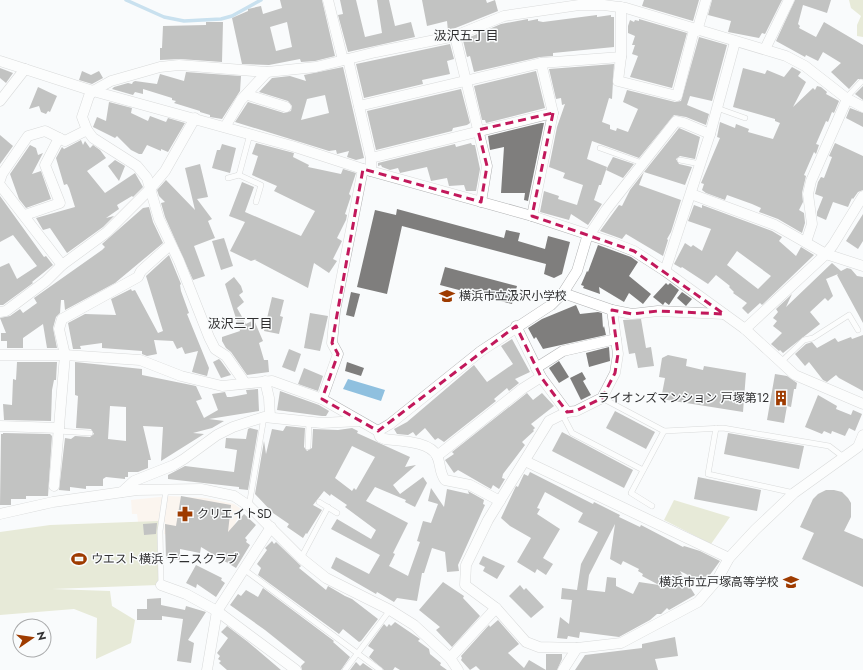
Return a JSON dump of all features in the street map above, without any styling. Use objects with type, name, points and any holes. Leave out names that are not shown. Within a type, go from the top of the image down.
[{"type":"street","points":[[322,399],[338,354],[332,343],[336,311],[367,170],[371,158],[359,106],[328,0]]},
{"type":"street","points":[[624,5],[618,81],[677,96],[706,0]]},
{"type":"street","points":[[765,49],[789,0]]},
{"type":"street","points":[[245,383],[226,356],[214,349],[201,320],[179,261],[170,245],[147,178],[137,166],[93,138],[87,130],[82,117],[89,96],[94,91],[111,81],[160,67],[179,65],[267,72],[316,67],[345,59],[455,36],[504,16],[579,5],[624,5],[696,30],[735,42],[765,49],[805,66],[846,99],[863,107]]},
{"type":"street","points":[[455,36],[487,166],[481,202]]},
{"type":"street","points":[[665,271],[710,134],[735,42]]},
{"type":"street","points":[[359,106],[466,82],[541,63],[621,57]]},
{"type":"street","points":[[0,61],[94,91],[195,118],[367,170],[532,216],[589,234],[634,251],[665,271],[745,329],[795,375],[863,404]]},
{"type":"street","points":[[532,216],[552,113],[541,63]]},
{"type":"street","points":[[0,101],[25,69]]},
{"type":"street","points":[[225,127],[241,100],[248,95],[267,72]]},
{"type":"street","points":[[248,95],[286,107]]},
{"type":"street","points":[[806,242],[812,224],[808,194],[811,181],[846,99]]},
{"type":"street","points":[[371,158],[478,130],[552,113]]},
{"type":"street","points":[[0,312],[6,311],[46,281],[62,265],[107,232],[150,189],[165,171],[195,118]]},
{"type":"street","points":[[378,431],[390,424],[481,351],[516,326],[551,305],[563,293],[577,271],[589,234],[642,163],[676,121],[710,134]]},
{"type":"street","points":[[0,180],[2,174],[28,136],[45,131],[65,141],[72,139],[87,130]]},
{"type":"street","points":[[25,215],[60,203],[45,165],[59,138]]},
{"type":"street","points":[[0,185],[25,215],[62,265]]},
{"type":"street","points":[[691,194],[775,226],[826,254],[863,266]]},
{"type":"street","points":[[745,329],[826,254],[834,244],[863,196]]},
{"type":"street","points":[[54,486],[65,355],[60,329],[62,319],[138,277],[141,271],[170,245]]},
{"type":"street","points":[[563,293],[612,310],[632,314],[658,311],[724,314]]},
{"type":"street","points":[[612,310],[618,363],[602,398],[576,411],[565,413],[550,421],[488,520],[466,566],[465,585],[496,608],[526,642],[539,647],[577,648],[621,643],[698,602],[717,580],[729,558],[794,493],[842,456],[858,446],[863,436]]},
{"type":"street","points":[[516,326],[539,372],[565,413]]},
{"type":"street","points":[[437,456],[522,389],[563,350],[616,339]]},
{"type":"street","points":[[0,355],[65,355],[140,360],[181,376],[222,386],[272,381],[322,399],[378,431],[380,437],[424,445],[437,456],[441,475],[445,480],[470,484],[500,501]]},
{"type":"street","points":[[265,381],[269,398],[267,417]]},
{"type":"street","points":[[122,492],[134,481],[179,462],[217,435],[233,427],[267,417],[322,423],[359,421]]},
{"type":"street","points":[[0,426],[59,430]]},
{"type":"street","points":[[525,461],[729,558]]},
{"type":"street","points":[[0,514],[53,502],[122,492],[201,489],[222,492],[234,496],[249,506],[301,558],[326,578],[390,610],[414,625],[450,658],[458,670]]},
{"type":"street","points":[[207,670],[217,611],[234,583],[245,570],[271,527]]},
{"type":"street","points":[[161,585],[186,594],[217,611],[296,670]]},
{"type":"street","points":[[450,658],[496,608]]},
{"type":"street","points":[[564,670],[577,648]]},
{"type":"lane","points":[[846,99],[861,82]]},
{"type":"lane","points":[[717,108],[745,118]]},
{"type":"lane","points":[[239,174],[250,134]]},
{"type":"lane","points":[[600,148],[642,163]]},
{"type":"lane","points":[[680,160],[700,164]]},
{"type":"lane","points":[[228,178],[239,174],[261,185],[256,202]]},
{"type":"lane","points":[[781,362],[804,340],[813,338],[849,315],[858,330]]},
{"type":"lane","points":[[602,398],[664,431],[723,428],[829,446],[842,456]]},
{"type":"lane","points":[[565,413],[572,433],[643,470]]},
{"type":"lane","points":[[249,506],[267,417]]},
{"type":"lane","points":[[308,447],[309,422]]},
{"type":"lane","points":[[716,428],[708,474],[794,493]]},
{"type":"lane","points":[[59,430],[90,433]]},
{"type":"lane","points":[[652,506],[631,493],[664,431]]},
{"type":"lane","points":[[161,585],[160,531],[166,490]]},
{"type":"lane","points":[[319,502],[337,513]]},
{"type":"lane","points":[[301,558],[328,507]]},
{"type":"lane","points":[[245,570],[380,670]]},
{"type":"lane","points":[[345,670],[390,610]]},
{"type":"highlighted area","points":[[553,113],[532,216],[634,251],[724,314],[658,311],[632,314],[612,310],[618,354],[615,373],[602,398],[576,411],[567,412],[541,377],[516,326],[378,431],[322,399],[338,354],[332,343],[363,169],[481,202],[487,166],[478,130]]},
{"type":"shaded area","points":[[169,496],[206,498],[234,504],[241,509],[226,546],[164,534],[165,522],[138,522],[137,514],[132,514],[131,500]]},
{"type":"green space","points":[[849,0],[863,0],[863,37],[857,36],[857,25],[861,16],[851,8]]},
{"type":"green space","points":[[674,500],[730,517],[711,544],[664,520]]},
{"type":"green space","name":"ウエスト横浜 テニスクラブ","points":[[158,521],[158,585],[52,589],[110,591],[112,606],[135,620],[131,643],[96,659],[97,618],[74,609],[0,615],[0,532],[50,525]]},
{"type":"water","points":[[348,379],[385,390],[381,401],[343,389]]},
{"type":"building","points":[[280,0],[322,0],[335,56],[315,61],[301,62],[300,59],[269,65],[242,64],[232,18],[248,11],[248,9],[261,6],[263,14],[282,8]],"holes":[[[287,22],[292,47],[276,51],[270,27]]]},
{"type":"building","points":[[340,0],[356,0],[365,37],[382,33],[377,0],[389,0],[395,26],[411,22],[415,37],[348,52],[338,15],[343,14]]},
{"type":"building","points":[[422,0],[486,0],[487,3],[495,0],[498,11],[448,31],[447,21],[427,26]]},
{"type":"building","points":[[644,0],[699,0],[693,21],[642,6]]},
{"type":"building","points":[[712,0],[782,0],[765,34],[762,33],[759,38],[728,32],[731,21],[708,15]]},
{"type":"building","points":[[795,0],[831,0],[827,13],[803,5],[798,24],[800,26],[799,28],[816,37],[824,22],[863,45],[863,79],[858,79],[849,89],[831,72],[841,63],[823,52],[818,61],[806,55],[805,57],[776,41]]},
{"type":"building","points":[[597,15],[597,17],[611,15],[611,17],[614,17],[614,47],[553,53],[553,56],[540,57],[474,72],[470,56],[467,57],[463,40],[501,24],[528,19],[528,21],[538,19],[538,21],[543,22]]},
{"type":"building","points":[[639,19],[687,33],[672,88],[630,77],[638,56],[632,54],[635,45],[632,45],[635,36],[628,33],[628,26],[630,20],[634,22],[635,20],[639,21]]},
{"type":"building","points":[[206,22],[223,22],[222,62],[180,59],[160,60],[163,26],[206,25]]},
{"type":"building","points":[[699,37],[727,45],[712,101],[690,96],[687,105],[709,114],[706,125],[686,117],[674,115],[639,158],[592,141],[587,159],[607,167],[594,200],[602,204],[588,225],[571,214],[569,220],[540,212],[544,191],[559,196],[558,199],[577,205],[583,185],[563,178],[565,173],[549,167],[557,127],[565,104],[562,105],[561,98],[556,99],[549,69],[614,64],[612,99],[609,98],[602,122],[610,125],[610,129],[616,131],[617,128],[628,132],[638,109],[623,102],[627,90],[675,102],[681,101]]},
{"type":"building","points":[[450,44],[454,59],[447,61],[450,74],[422,80],[423,84],[364,98],[356,64]]},
{"type":"building","points":[[343,67],[364,158],[356,160],[347,157],[349,151],[337,154],[336,150],[329,151],[235,122],[248,102],[284,113],[291,111],[292,106],[288,101],[259,92],[272,78],[290,76],[306,81],[304,75]],"holes":[[[325,95],[329,113],[301,120],[307,99]]]},
{"type":"building","points":[[792,67],[801,72],[798,76],[806,82],[793,107],[813,88],[815,90],[817,86],[821,87],[827,92],[826,94],[839,101],[834,113],[832,112],[828,122],[826,121],[816,144],[819,145],[816,154],[814,152],[804,175],[806,176],[802,193],[803,202],[799,210],[804,213],[805,223],[802,233],[778,219],[759,212],[761,208],[752,204],[727,195],[725,200],[706,193],[702,190],[704,184],[701,183],[720,138],[717,137],[720,122],[735,128],[736,124],[749,129],[748,132],[773,139],[780,123],[775,121],[775,119],[733,107],[743,68],[765,74],[767,70],[784,77]]},
{"type":"building","points":[[0,68],[13,73],[6,83],[0,78]]},
{"type":"building","points":[[82,71],[91,75],[99,71],[103,78],[92,84],[79,80]]},
{"type":"building","points":[[536,71],[545,108],[486,123],[485,120],[482,120],[474,86]]},
{"type":"building","points":[[186,72],[241,76],[240,91],[222,119],[210,117],[210,115],[200,111],[174,103],[176,101],[172,100],[172,98],[143,89],[143,94],[135,92],[133,95],[112,89],[128,83],[132,84],[135,81],[157,84],[160,74],[184,81]]},
{"type":"building","points":[[863,86],[863,100],[855,94]]},
{"type":"building","points":[[38,87],[57,96],[50,112],[48,111],[46,114],[41,112],[39,106],[29,109]]},
{"type":"building","points":[[461,89],[470,123],[453,128],[452,131],[376,150],[367,111]]},
{"type":"building","points":[[109,102],[132,108],[131,113],[148,121],[150,116],[166,122],[168,118],[185,123],[168,152],[161,149],[161,151],[147,145],[142,154],[139,154],[131,150],[117,136],[115,138],[93,127],[97,117],[106,121]]},
{"type":"building","points":[[850,108],[863,113],[863,127],[846,118]]},
{"type":"building","points":[[544,123],[528,201],[524,200],[525,193],[501,193],[504,147],[490,150],[488,136]]},
{"type":"building","points":[[679,128],[700,137],[695,159],[680,156],[676,159],[679,164],[692,167],[685,185],[644,172]]},
{"type":"building","points":[[0,135],[13,146],[0,164]]},
{"type":"building","points":[[81,140],[83,145],[85,141],[90,148],[93,145],[100,150],[106,158],[87,171],[105,193],[135,173],[143,187],[133,197],[132,196],[117,205],[119,209],[106,218],[114,216],[103,227],[67,253],[50,228],[43,230],[36,218],[75,207],[67,184],[64,185],[56,158],[62,147],[64,149]]},
{"type":"building","points":[[256,143],[294,153],[293,157],[309,165],[308,167],[341,174],[343,169],[356,173],[349,194],[351,196],[345,214],[347,215],[346,220],[337,238],[342,241],[333,259],[337,261],[329,273],[314,263],[308,288],[255,260],[257,259],[251,261],[230,251],[245,222],[229,216],[242,182],[254,187],[245,212],[301,236],[315,211],[274,191],[277,186],[252,175],[258,156],[252,154]]},
{"type":"building","points":[[471,143],[472,145],[475,145],[480,169],[476,191],[466,191],[464,185],[449,186],[447,178],[431,181],[427,167],[400,173],[398,168],[390,170],[382,167],[381,165],[378,166],[378,163],[455,144],[456,147]]},
{"type":"building","points":[[835,143],[863,156],[863,190],[858,192],[853,199],[852,198],[848,207],[833,202],[826,220],[817,216],[817,212],[823,197],[815,194],[818,182],[821,177],[824,178],[832,157],[829,156]]},
{"type":"building","points":[[222,144],[236,148],[230,173],[212,168],[217,150],[220,150]]},
{"type":"building","points":[[30,145],[36,148],[38,155],[43,153],[32,174],[41,171],[51,199],[26,208],[19,199],[10,174]]},
{"type":"building","points":[[613,157],[634,164],[623,178],[606,170]]},
{"type":"building","points":[[115,160],[125,166],[119,181],[108,166]]},
{"type":"building","points":[[200,164],[208,197],[197,199],[212,219],[208,221],[215,238],[194,246],[205,276],[193,280],[165,217],[161,203],[165,202],[159,196],[157,190],[166,180],[195,210],[185,168]]},
{"type":"building","points":[[644,172],[639,185],[681,200],[671,232],[667,239],[668,240],[663,256],[626,234],[622,239],[600,231],[619,205],[622,206],[630,190]]},
{"type":"building","points":[[0,196],[44,257],[46,256],[53,265],[32,282],[33,283],[3,305],[0,305],[0,267],[9,263],[17,279],[37,266],[13,235],[0,242]]},
{"type":"building","points":[[694,205],[702,208],[702,205],[772,231],[782,237],[779,241],[796,256],[801,247],[814,255],[762,305],[760,303],[748,314],[742,308],[747,303],[733,293],[734,292],[729,287],[730,286],[716,275],[708,284],[682,267],[681,268],[674,264],[685,243],[691,247],[693,245],[702,251],[711,229],[688,221]],"holes":[[[737,251],[771,276],[758,289],[727,265]]]},
{"type":"building","points":[[149,207],[153,222],[163,243],[115,283],[65,310],[64,300],[61,300],[60,313],[56,317],[53,328],[57,348],[47,348],[43,324],[23,338],[23,348],[7,348],[7,341],[1,341],[1,333],[6,333],[0,318],[10,316],[20,309],[23,313],[37,303],[34,298],[102,250],[105,247],[102,244],[143,208]]},
{"type":"building","points":[[397,209],[504,238],[506,230],[520,233],[518,241],[545,249],[548,236],[570,242],[562,274],[554,278],[544,274],[546,264],[402,226],[387,294],[357,287],[375,210],[396,215]]},
{"type":"building","points":[[863,214],[863,241],[858,249],[846,241]]},
{"type":"building","points":[[224,238],[233,266],[221,270],[212,241]]},
{"type":"building","points":[[598,245],[631,257],[638,262],[629,276],[651,294],[643,304],[629,293],[624,302],[599,287],[600,294],[583,288],[584,286],[581,285],[587,271],[588,272]]},
{"type":"building","points":[[169,255],[181,284],[181,291],[189,313],[187,314],[209,368],[207,376],[192,372],[198,351],[185,354],[182,347],[177,349],[173,341],[154,340],[157,354],[147,356],[142,354],[142,351],[102,348],[102,343],[80,346],[81,349],[73,349],[68,323],[85,314],[116,315],[111,299],[131,289],[132,291],[135,290],[158,333],[163,331],[146,276]]},
{"type":"building","points":[[832,263],[841,271],[847,268],[851,269],[857,276],[863,277],[863,323],[837,275],[838,274],[826,279],[833,296],[828,301],[825,298],[810,312],[820,324],[783,353],[780,350],[779,351],[771,344],[782,333],[773,326],[777,321],[773,318],[778,312],[776,309],[792,294],[786,307]]},
{"type":"building","points":[[445,267],[517,286],[512,304],[440,285]]},
{"type":"building","points":[[234,277],[241,286],[243,292],[239,295],[244,302],[237,308],[246,324],[254,320],[263,341],[259,343],[264,360],[268,360],[269,372],[247,375],[222,341],[222,337],[240,331],[225,284]]},
{"type":"building","points":[[666,283],[668,285],[670,283],[679,290],[669,305],[665,302],[663,305],[653,297]]},
{"type":"building","points":[[351,292],[360,294],[354,317],[346,315]]},
{"type":"building","points":[[682,292],[692,299],[686,306],[677,298]]},
{"type":"building","points":[[272,297],[284,300],[280,316],[283,317],[279,334],[264,331]]},
{"type":"building","points":[[576,305],[580,314],[602,313],[603,328],[604,326],[606,335],[543,349],[536,337],[534,339],[528,328],[542,319]]},
{"type":"building","points":[[310,313],[328,316],[320,351],[304,348]]},
{"type":"building","points":[[641,319],[646,348],[651,347],[654,366],[638,368],[635,353],[629,354],[623,320]]},
{"type":"building","points":[[863,335],[863,391],[836,375],[827,382],[823,380],[809,362],[805,366],[795,354],[806,344],[812,342],[817,348],[835,338],[838,342],[851,337],[852,339]]},
{"type":"building","points":[[512,339],[530,372],[515,379],[519,383],[509,391],[507,388],[494,399],[496,401],[444,442],[438,438],[435,440],[425,428],[416,436],[413,432],[408,435],[397,434],[394,429],[407,422],[474,365],[487,382],[513,364],[501,346]]},
{"type":"building","points":[[609,347],[610,361],[589,367],[586,353]]},
{"type":"building","points":[[289,349],[301,354],[295,372],[282,367]]},
{"type":"building","points":[[668,355],[687,359],[686,366],[703,370],[704,366],[746,373],[743,412],[661,399],[665,378],[659,377],[662,358]]},
{"type":"building","points":[[219,359],[231,375],[221,378],[213,362]]},
{"type":"building","points":[[559,361],[569,377],[559,383],[549,368]]},
{"type":"building","points":[[17,362],[57,362],[56,380],[54,380],[52,390],[51,421],[4,420],[3,404],[12,405],[13,379],[16,380]]},
{"type":"building","points":[[75,362],[142,369],[142,375],[196,386],[202,399],[196,401],[204,418],[218,410],[212,394],[225,392],[227,397],[231,397],[247,394],[246,390],[258,389],[259,411],[209,419],[224,421],[212,428],[193,433],[204,434],[161,461],[163,427],[143,426],[151,460],[148,460],[148,468],[138,472],[128,472],[128,477],[125,477],[125,479],[106,477],[103,479],[103,486],[86,486],[86,489],[70,487],[70,491],[59,490],[65,438],[71,439],[75,436],[90,437],[94,434],[91,429],[76,428],[78,396],[75,395]],"holes":[[[110,406],[126,407],[126,441],[108,439]]]},
{"type":"building","points":[[347,362],[364,368],[361,376],[345,371]]},
{"type":"building","points":[[304,368],[323,376],[318,391],[298,384]]},
{"type":"building","points":[[582,372],[586,379],[583,381],[591,395],[581,400],[570,378]]},
{"type":"building","name":"ライオンズマンション 戸塚第12","points":[[775,374],[787,376],[797,383],[796,389],[794,389],[791,407],[787,406],[784,423],[767,420]]},
{"type":"building","points":[[280,391],[319,405],[329,411],[326,416],[322,416],[277,410]]},
{"type":"building","points":[[527,393],[533,400],[542,393],[554,406],[531,424],[535,428],[533,430],[534,431],[522,442],[525,445],[503,474],[502,478],[505,479],[499,489],[493,485],[491,489],[458,470],[454,473],[445,460],[454,454],[452,452]]},
{"type":"building","points":[[818,395],[837,406],[836,409],[851,415],[853,410],[862,414],[855,431],[849,428],[845,436],[832,431],[831,434],[824,431],[822,434],[805,427]]},
{"type":"building","points":[[615,411],[655,432],[646,449],[606,428]]},
{"type":"building","points":[[286,426],[305,428],[304,447],[307,451],[312,448],[313,429],[338,430],[352,428],[358,431],[357,433],[410,457],[405,467],[416,465],[393,485],[400,494],[423,477],[427,483],[415,507],[405,502],[406,500],[375,487],[366,501],[408,523],[393,553],[395,554],[389,566],[408,576],[420,542],[417,541],[423,521],[431,523],[438,504],[428,501],[431,488],[444,507],[447,489],[469,494],[468,491],[484,500],[483,504],[485,505],[458,565],[459,571],[447,572],[445,552],[432,548],[424,573],[422,573],[417,601],[397,598],[394,602],[377,592],[376,594],[331,568],[336,557],[369,574],[380,555],[331,529],[337,519],[371,539],[376,530],[345,507],[347,505],[324,491],[313,505],[322,510],[303,538],[287,527],[289,524],[273,513],[255,494],[264,441],[266,454],[272,429],[283,431]],"holes":[[[352,446],[375,457],[356,490],[354,488],[352,491],[335,478]]]},
{"type":"building","points":[[248,429],[258,430],[248,490],[239,489],[239,487],[168,479],[168,475],[185,466],[234,472],[237,450],[225,448],[226,438],[246,439]]},
{"type":"building","points":[[562,432],[633,470],[624,488],[552,451]]},
{"type":"building","points":[[728,433],[804,446],[799,469],[724,454]]},
{"type":"building","points":[[1,434],[50,434],[52,436],[48,496],[26,496],[26,499],[11,499],[11,505],[0,505]]},
{"type":"building","points":[[530,472],[593,504],[594,502],[620,515],[619,517],[640,527],[641,525],[683,547],[684,546],[700,551],[720,561],[704,583],[680,571],[695,595],[669,610],[667,608],[661,614],[657,614],[650,620],[619,637],[580,632],[579,638],[568,636],[567,639],[557,638],[560,617],[569,624],[572,600],[561,599],[562,588],[577,590],[581,564],[598,532],[578,522],[583,513],[545,492],[537,508],[540,509],[537,514],[560,529],[543,558],[553,564],[546,575],[537,569],[535,573],[517,562],[531,538],[510,526],[501,518],[516,486],[518,487],[524,474],[528,476]],"holes":[[[615,524],[610,559],[621,565],[623,561],[639,569],[638,571],[643,574],[642,576],[659,585],[639,582],[633,594],[616,586],[616,578],[607,577],[605,592],[587,590],[589,575]]]},
{"type":"building","points":[[698,477],[761,490],[757,511],[694,499]]},
{"type":"building","points":[[826,490],[842,492],[851,503],[851,517],[844,531],[863,539],[863,587],[802,559],[814,533],[800,527],[813,499],[818,494]]},
{"type":"building","points":[[181,496],[231,505],[228,532],[244,514],[256,525],[245,538],[247,540],[246,542],[250,545],[236,568],[201,547],[200,553],[180,549],[180,560],[166,559],[165,524],[176,526]]},
{"type":"building","points":[[157,523],[156,534],[144,535],[143,524]]},
{"type":"building","points":[[272,541],[274,544],[276,542],[301,566],[299,568],[326,590],[328,586],[352,599],[378,619],[361,641],[359,642],[343,629],[339,634],[258,575],[261,568],[257,564],[267,550],[265,548]]},
{"type":"building","points":[[483,556],[505,566],[497,579],[483,571],[485,567],[479,564]]},
{"type":"building","points":[[196,565],[222,578],[221,580],[225,583],[216,597],[197,584],[196,588],[186,583]]},
{"type":"building","points":[[443,582],[464,596],[463,598],[480,616],[452,647],[436,630],[440,627],[419,610]]},
{"type":"building","points":[[520,585],[524,590],[526,588],[544,607],[531,618],[509,596]]},
{"type":"building","points":[[263,588],[334,641],[333,642],[350,657],[341,670],[302,670],[301,666],[305,662],[265,630],[230,605],[238,594],[241,596],[246,590],[258,597]]},
{"type":"building","points":[[161,598],[161,605],[185,610],[186,606],[206,612],[188,640],[194,643],[191,663],[177,661],[183,619],[162,616],[162,620],[137,620],[137,609],[147,609],[147,599]]},
{"type":"building","points":[[498,620],[519,644],[508,653],[524,668],[529,660],[546,670],[480,670],[476,666],[470,670],[461,660],[461,656],[489,625],[490,627]]},
{"type":"building","points":[[395,622],[420,639],[418,641],[429,649],[430,654],[447,670],[400,670],[395,667],[393,670],[384,670],[369,657],[374,650],[368,646],[384,624],[387,627],[389,624],[391,626]]},
{"type":"building","points":[[227,626],[281,670],[227,670],[219,663],[221,661],[218,659],[220,656],[217,653],[228,638],[221,632]]},
{"type":"building","points":[[675,637],[678,656],[655,659],[658,670],[575,670],[585,655],[642,648],[642,644]]},
{"type":"building","points":[[546,654],[562,654],[562,659],[557,670],[546,670]]},
{"type":"building","points":[[356,662],[360,666],[363,663],[373,670],[350,670]]},
{"type":"waterway","points":[[126,0],[164,17],[184,21],[221,19],[232,16],[261,0]]},
{"type":"place","name":"横浜市立汲沢小学校","points":[[447,296]]},
{"type":"place","name":"ライオンズマンション 戸塚第12","points":[[781,398]]},
{"type":"place","name":"クリエイトSD","points":[[185,514]]},
{"type":"place","name":"ウエスト横浜 テニスクラブ","points":[[79,559]]},
{"type":"place","name":"横浜市立戸塚高等学校","points":[[791,582]]},
{"type":"district","name":"汲沢五丁目","points":[[466,35]]},
{"type":"district","name":"汲沢三丁目","points":[[240,323]]}]
